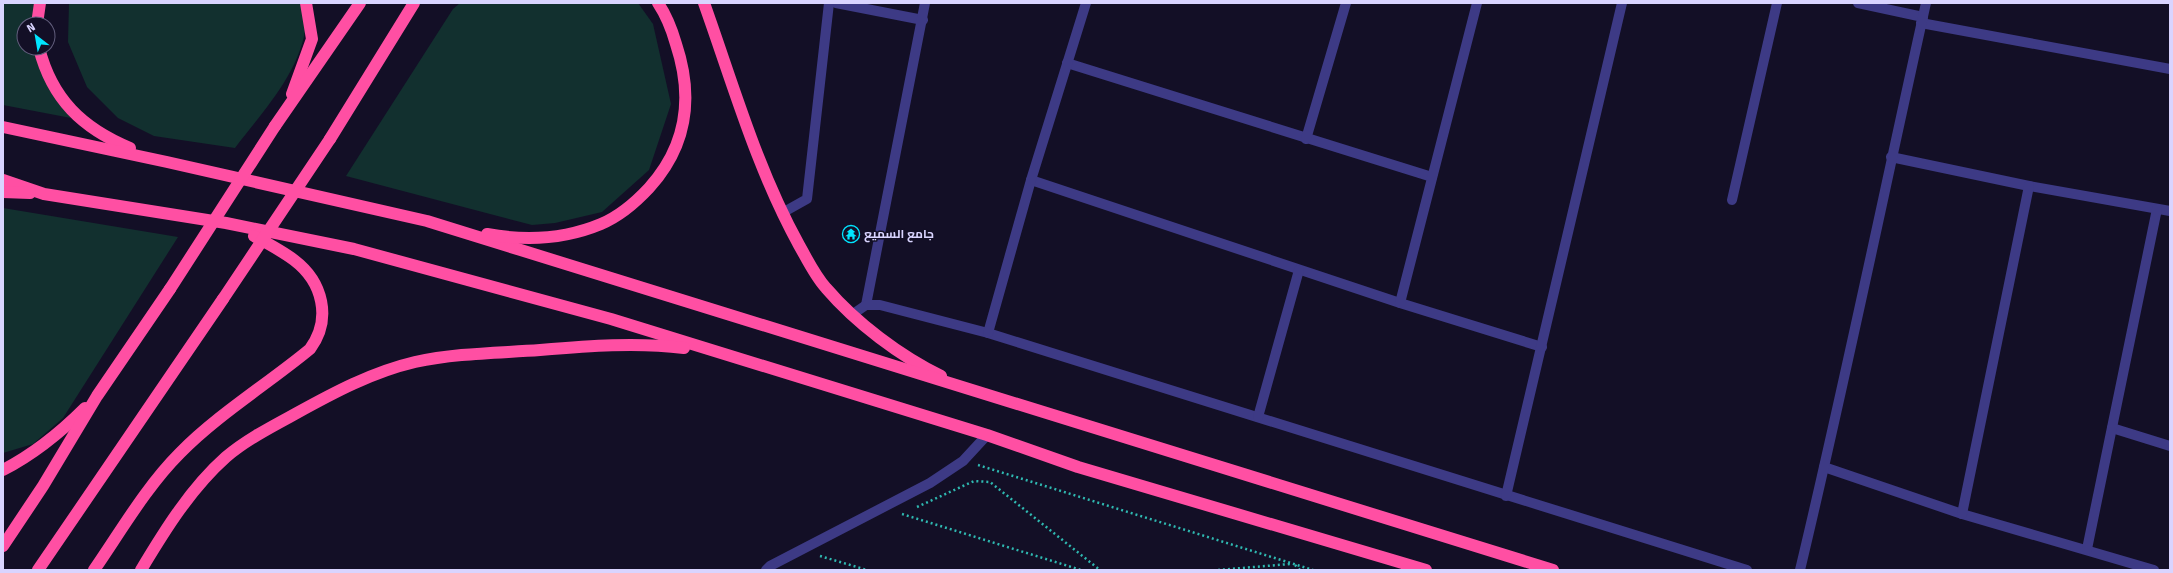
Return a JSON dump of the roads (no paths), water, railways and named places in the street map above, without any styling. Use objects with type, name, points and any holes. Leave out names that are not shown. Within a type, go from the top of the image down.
[{"type":"highway","points":[[38,16],[40,3]]},
{"type":"highway","points":[[286,110],[312,39],[306,3]]},
{"type":"highway","points":[[3,546],[43,486],[97,396],[170,289],[275,126],[360,3]]},
{"type":"highway","points":[[38,570],[330,139],[414,3]]},
{"type":"highway","points":[[405,18],[419,3]]},
{"type":"highway","points":[[3,127],[499,236],[555,237],[578,232],[602,224],[622,213],[638,201],[653,183],[676,148],[683,129],[686,104],[685,82],[681,58],[673,34],[658,3]]},
{"type":"highway","points":[[704,3],[768,183],[782,213],[825,288],[853,314],[894,348],[913,361],[962,386],[994,398]]},
{"type":"highway","points":[[41,56],[43,64],[55,88],[82,121],[97,133],[113,142],[167,162]]},
{"type":"highway","points":[[3,180],[44,194]]},
{"type":"highway","points":[[3,192],[44,194],[226,223],[354,249],[611,319],[986,435],[1078,467],[1426,570]]},
{"type":"highway","points":[[427,221],[994,398],[1553,570]]},
{"type":"highway","points":[[94,570],[144,498],[179,453],[200,433],[310,349],[320,332],[324,313],[322,302],[315,285],[305,270],[294,259],[246,231],[226,223]]},
{"type":"highway","points":[[141,570],[186,502],[211,472],[227,456],[262,432],[298,412],[336,392],[376,374],[415,362],[445,357],[572,347],[644,345],[682,348],[721,354]]},
{"type":"highway","points":[[3,470],[25,458],[45,444],[97,396]]},
{"type":"street","points":[[782,213],[807,199],[829,3]]},
{"type":"street","points":[[836,3],[923,20]]},
{"type":"street","points":[[853,314],[866,304],[923,20],[925,3]]},
{"type":"street","points":[[988,333],[1030,180],[1086,3]]},
{"type":"street","points":[[1306,139],[1346,3]]},
{"type":"street","points":[[1400,303],[1477,3]]},
{"type":"street","points":[[1506,496],[1622,3]]},
{"type":"street","points":[[1732,200],[1777,3]]},
{"type":"street","points":[[1858,3],[1922,20],[2170,69]]},
{"type":"street","points":[[1800,570],[1926,3]]},
{"type":"street","points":[[1067,63],[1306,139],[1432,177]]},
{"type":"street","points":[[1891,157],[2029,186],[2170,211]]},
{"type":"street","points":[[1030,180],[1400,303],[1542,347]]},
{"type":"street","points":[[1962,514],[2029,186]]},
{"type":"street","points":[[2087,549],[2157,209]]},
{"type":"street","points":[[1258,418],[1300,270]]},
{"type":"street","points":[[866,304],[880,305],[988,333],[1747,570]]},
{"type":"street","points":[[2112,428],[2170,446]]},
{"type":"street","points":[[766,570],[770,566],[930,483],[963,461],[986,435]]},
{"type":"street","points":[[1824,467],[1962,514],[2087,549],[2154,570]]},
{"type":"place","name":"جامع السميع","points":[[851,234]]}]
